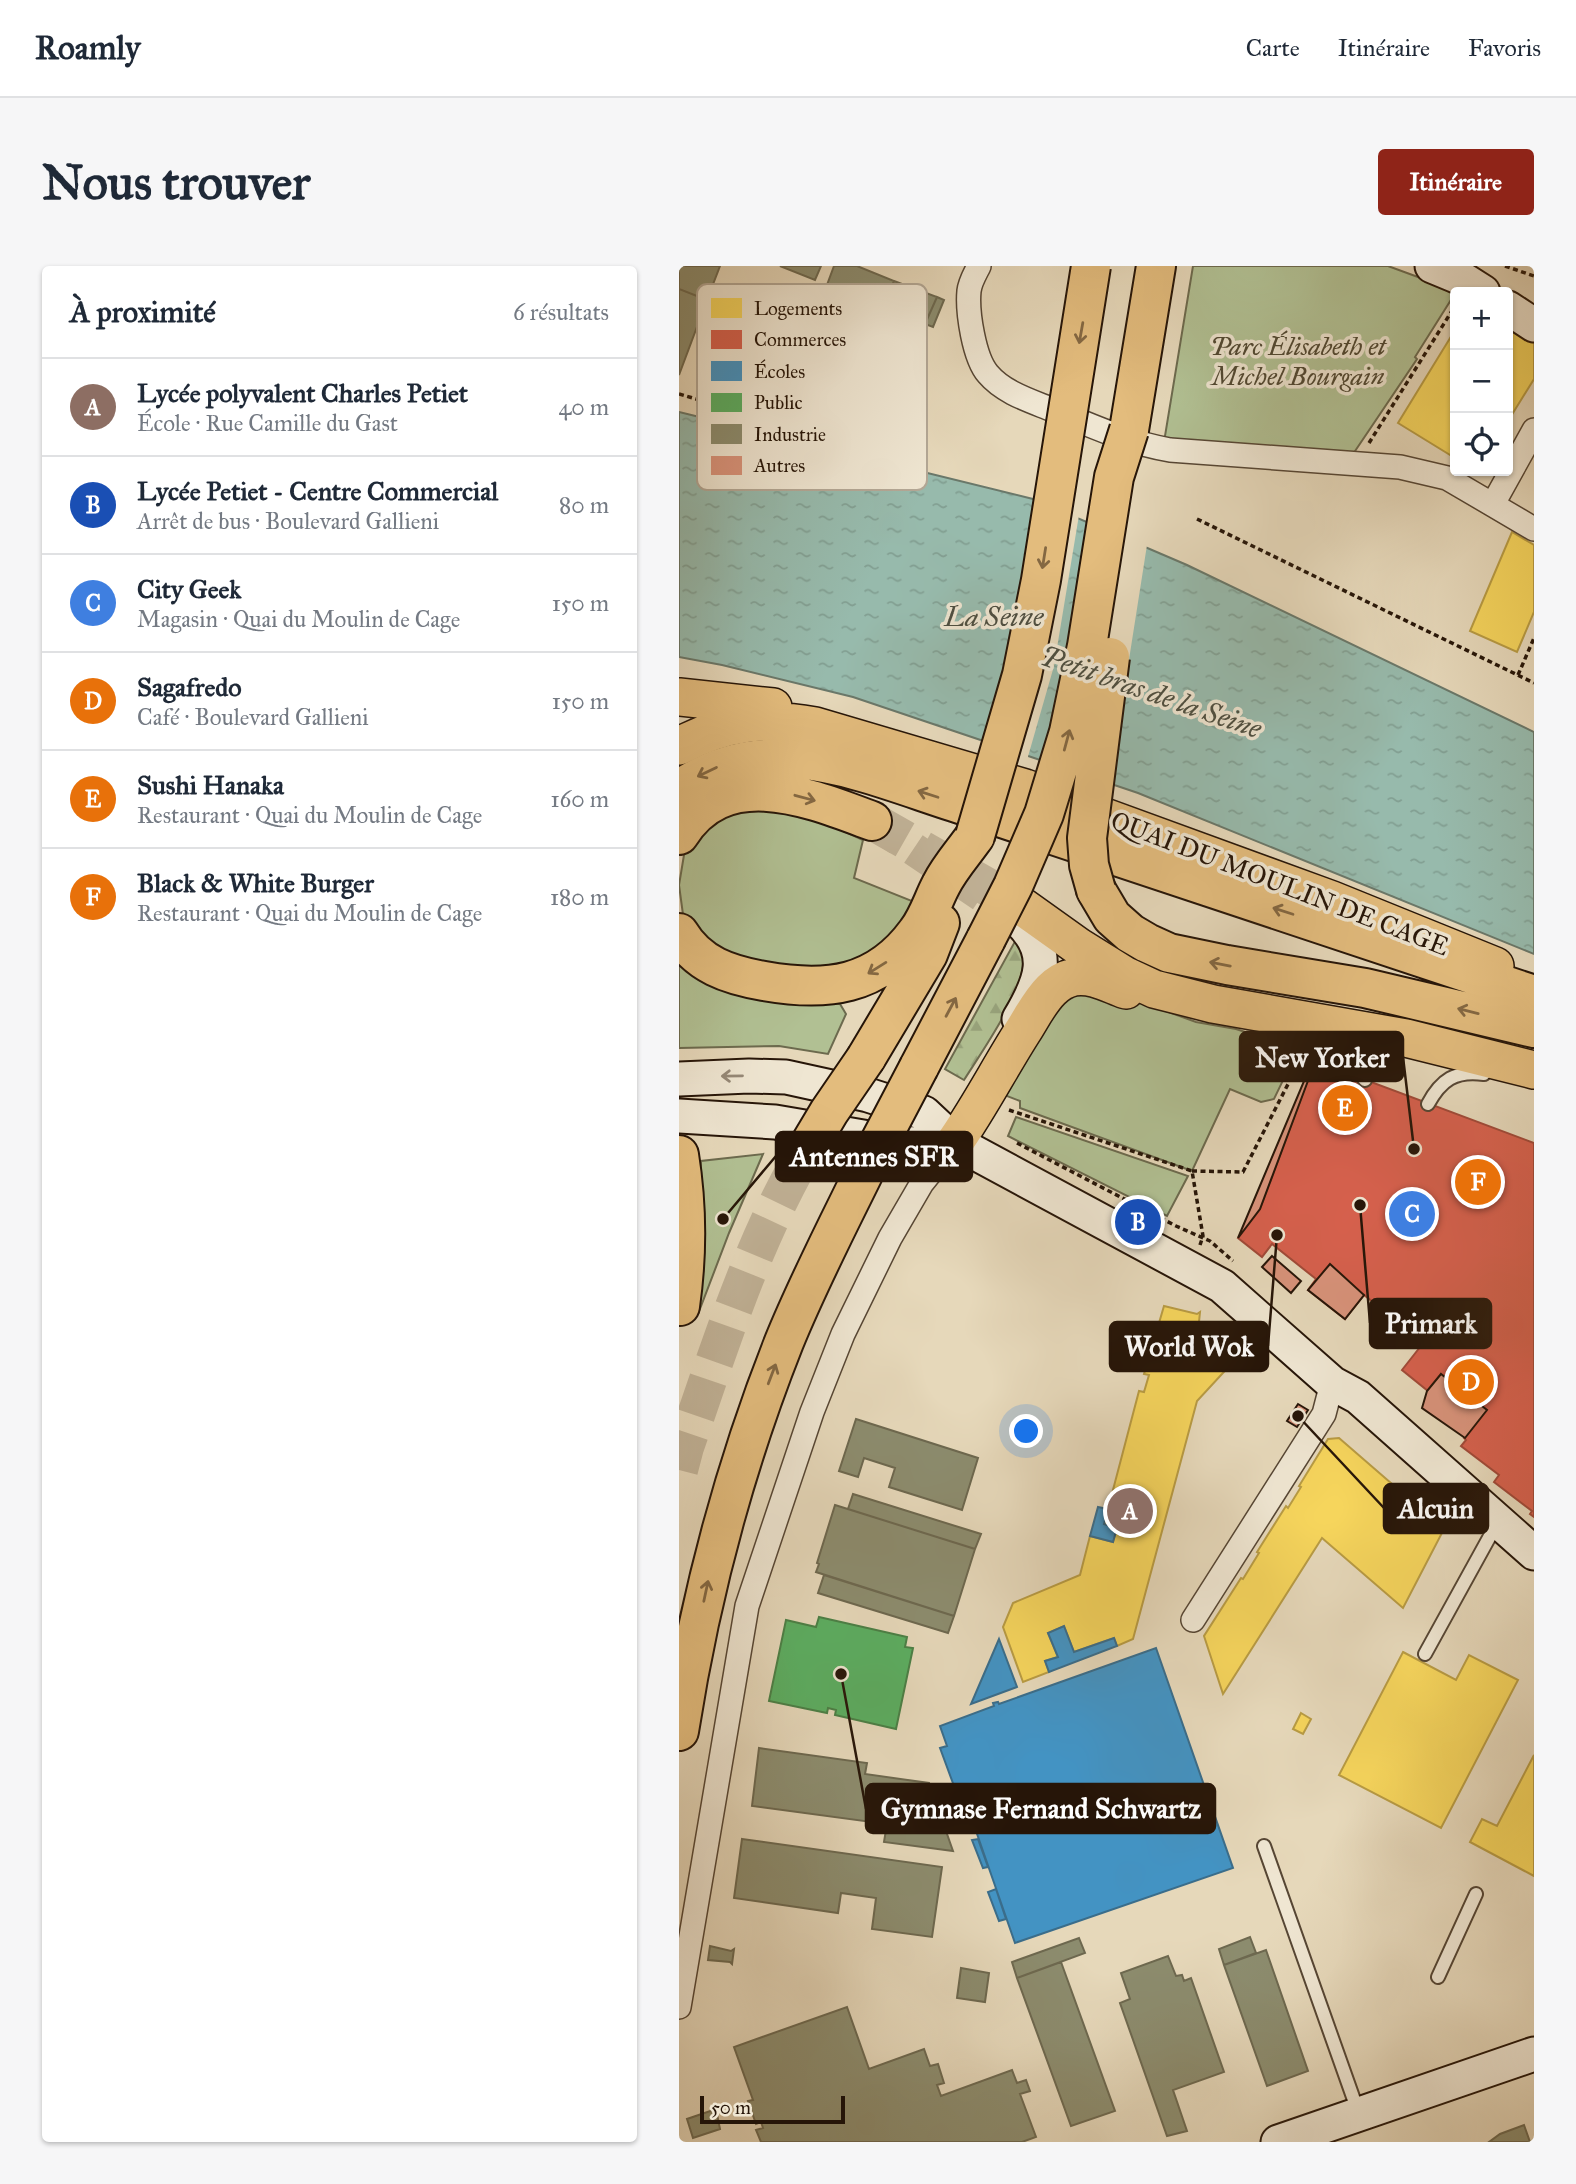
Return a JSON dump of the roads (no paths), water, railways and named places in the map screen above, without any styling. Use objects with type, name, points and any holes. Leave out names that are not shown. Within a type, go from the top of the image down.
[{"type":"highway","points":[[801,1159],[928,954],[975,836],[1022,675],[1041,580],[1091,266]]},
{"type":"highway","points":[[679,1731],[714,1553],[746,1447],[785,1342],[815,1271],[919,1067],[1009,922],[1013,886],[1044,814],[1069,732],[1087,646],[1114,477],[1129,429],[1156,266]]},
{"type":"highway","points":[[1129,429],[1132,492],[1087,838],[1089,865],[1096,890],[1112,917],[1130,933],[1169,953],[1365,988],[1534,1028]]},
{"type":"highway","points":[[679,790],[719,766],[746,760],[785,758],[823,763],[868,774],[1534,995]]},
{"type":"highway","points":[[679,835],[705,808],[723,799],[750,792],[783,792],[805,797],[872,821]]},
{"type":"highway","points":[[679,933],[699,958],[711,966],[736,975],[768,982],[815,987],[851,981],[885,963],[912,939],[927,916],[943,881],[975,836]]},
{"type":"highway","points":[[679,1155],[685,1205],[684,1270],[680,1306]]},
{"type":"main road","points":[[1432,266],[1475,287]]},
{"type":"main road","points":[[1513,311],[1534,325]]},
{"type":"main road","points":[[679,697],[770,707],[860,727],[930,759]]},
{"type":"main road","points":[[679,746],[727,726],[787,721],[815,726],[930,759]]},
{"type":"main road","name":"QUAI DU MOULIN DE CAGE","points":[[930,759],[1025,789],[1332,900],[1534,983]]},
{"type":"main road","points":[[1009,922],[1079,947],[1154,989],[1178,996],[1406,1038],[1534,1070]]},
{"type":"main road","points":[[955,1142],[969,1102],[1026,1007],[1041,964],[1038,946],[1031,933],[1009,922]]},
{"type":"main road","points":[[955,1142],[1044,998],[1053,987],[1065,980],[1084,976],[1163,1002],[1239,1009]]},
{"type":"main road","points":[[679,1079],[786,1077],[868,1095],[924,1113],[955,1142],[1222,1286],[1332,1383],[1358,1397],[1533,1555]]},
{"type":"main road","points":[[679,1116],[775,1122],[904,1144],[955,1142]]},
{"type":"main road","points":[[1332,1383],[1351,1412],[1490,1536],[1533,1555]]},
{"type":"main road","points":[[1294,2140],[1534,2054]]},
{"type":"street","points":[[979,266],[969,289],[969,302],[980,360],[987,373],[1016,395],[1118,438],[1150,447],[1400,467],[1433,473],[1462,486],[1534,528]]},
{"type":"street","points":[[1493,504],[1534,430]]},
{"type":"street","points":[[679,2007],[747,1606],[812,1412],[842,1334],[890,1238],[922,1184],[955,1142]]},
{"type":"street","points":[[1193,1620],[1324,1414],[1332,1383]]},
{"type":"lane","points":[[1239,1009],[1273,1029]]},
{"type":"lane","points":[[1308,1042],[1329,1041],[1335,1044],[1352,1061],[1365,1080]]},
{"type":"lane","points":[[1428,1104],[1442,1084],[1456,1075],[1470,1072],[1494,1076]]},
{"type":"lane","points":[[1445,1489],[1455,1494],[1515,1547],[1533,1555]]},
{"type":"lane","points":[[1425,1654],[1490,1536]]},
{"type":"lane","points":[[1264,1846],[1359,2115]]},
{"type":"lane","points":[[1438,1976],[1475,1894]]},
{"type":"water","name":"La Seine","points":[[679,412],[697,416],[697,490],[927,490],[927,473],[1033,499],[1187,565],[1534,732],[1534,954],[1138,793],[853,697],[679,657]]},
{"type":"tunnel","points":[[872,821],[1017,919]]},
{"type":"tunnel","points":[[872,821],[1023,907]]},
{"type":"tunnel","points":[[679,1470],[723,1337],[751,1264],[801,1159]]},
{"type":"place","name":"Sushi Hanaka","points":[[1345,1108]]},
{"type":"place","name":"New Yorker","points":[[1414,1149]]},
{"type":"place","name":"Black & White Burger","points":[[1478,1182]]},
{"type":"place","name":"Primark","points":[[1360,1205]]},
{"type":"place","name":"City Geek","points":[[1412,1214]]},
{"type":"place","name":"Antennes SFR","points":[[723,1219]]},
{"type":"place","name":"Lycée Petiet - Centre Commercial","points":[[1138,1222]]},
{"type":"place","name":"World Wok","points":[[1277,1235]]},
{"type":"place","name":"Sagafredo","points":[[1471,1382]]},
{"type":"place","name":"Alcuin","points":[[1298,1416]]},
{"type":"place","name":"Lycée polyvalent Charles Petiet","points":[[1130,1511]]},
{"type":"place","name":"Gymnase Fernand Schwartz","points":[[841,1674]]},
{"type":"park label","name":"Parc Élisabeth et Michel Bourgain","points":[[1298,361]]},
{"type":"water label","name":"Petit bras de la Seine","points":[[1151,692]]}]
